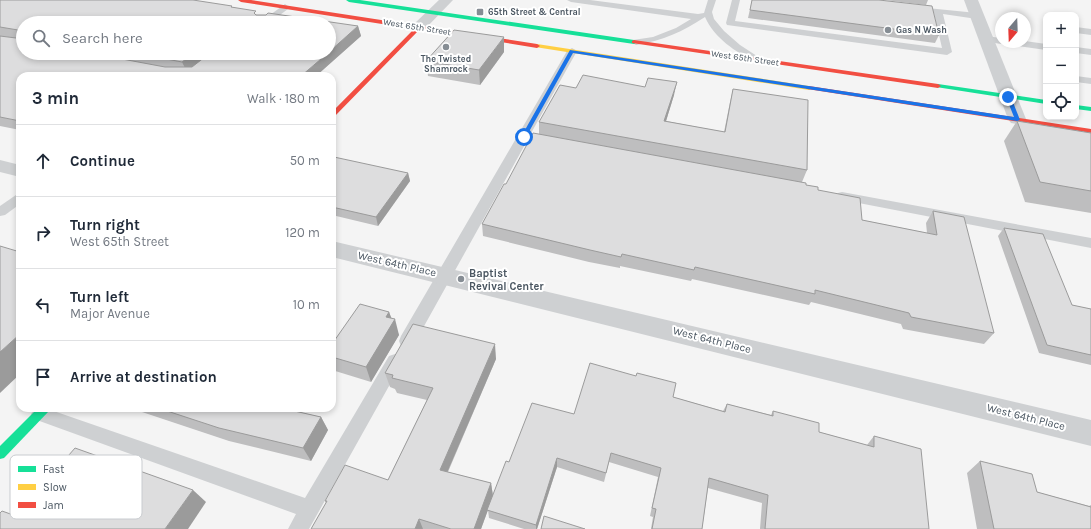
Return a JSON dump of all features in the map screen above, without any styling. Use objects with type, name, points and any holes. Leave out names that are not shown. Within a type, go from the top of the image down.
[{"type":"street","name":"West 65th Street","points":[[241,0],[1091,131]]},
{"type":"street","name":"West 65th Street","points":[[349,0],[1043,102]]},
{"type":"street","points":[[336,112],[446,0]]},
{"type":"street","points":[[971,0],[977,16],[994,40],[1008,97],[1017,120]]},
{"type":"street","points":[[1079,107],[1091,109]]},
{"type":"street","points":[[0,166],[16,170]]},
{"type":"street","name":"West 64th Place","points":[[336,250],[445,275],[1091,433]]},
{"type":"street","points":[[0,454],[41,412]]},
{"type":"lane","points":[[573,0],[699,17],[710,16],[730,23],[796,28],[902,42],[947,52],[940,11],[940,0]]},
{"type":"lane","points":[[712,0],[710,16],[724,36],[745,53],[758,60]]},
{"type":"lane","points":[[730,23],[736,0]]},
{"type":"lane","points":[[272,16],[285,7]]},
{"type":"lane","points":[[923,9],[977,16]]},
{"type":"lane","points":[[636,42],[655,39],[679,30],[699,17]]},
{"type":"lane","points":[[1079,30],[1091,32]]},
{"type":"lane","points":[[1031,45],[1043,47]]},
{"type":"lane","points":[[1079,50],[1091,52]]},
{"type":"lane","points":[[44,412],[306,523],[572,51]]},
{"type":"lane","points":[[1079,79],[1091,81]]},
{"type":"lane","points":[[524,137],[562,144]]},
{"type":"lane","points":[[827,194],[1091,243]]},
{"type":"lane","points":[[0,212],[16,201]]},
{"type":"building","points":[[0,0],[193,0],[256,11],[254,13],[256,15],[266,15],[268,13],[289,16],[16,16],[16,30],[0,27]]},
{"type":"building","name":"Gas N Wash","points":[[752,0],[879,0],[932,6],[939,35],[750,10]]},
{"type":"building","points":[[336,23],[358,26],[336,46]]},
{"type":"building","points":[[454,30],[504,37],[479,70],[426,61]]},
{"type":"building","points":[[0,36],[16,38],[16,60],[128,60],[165,67],[192,67],[201,60],[320,60],[306,72],[16,72],[16,120],[0,117]]},
{"type":"building","points":[[172,60],[185,60],[182,62]]},
{"type":"building","points":[[583,75],[645,87],[648,78],[677,82],[664,121],[725,132],[733,89],[808,100],[807,170],[539,122],[560,85],[576,88]]},
{"type":"building","points":[[1017,121],[1091,133],[1091,191],[1040,182]]},
{"type":"building","points":[[533,133],[806,183],[806,185],[818,187],[818,190],[860,198],[862,220],[937,235],[933,211],[964,217],[994,333],[911,317],[909,313],[815,290],[815,294],[695,267],[694,270],[622,254],[621,257],[482,224],[504,184],[506,184]]},
{"type":"building","points":[[336,157],[408,173],[376,217],[336,208]]},
{"type":"building","points":[[1004,228],[1043,234],[1072,305],[1091,309],[1091,355],[1047,345]]},
{"type":"building","points":[[0,246],[16,251],[16,338],[0,352]]},
{"type":"building","points":[[360,304],[389,312],[386,317],[395,319],[366,367],[336,358],[336,338]]},
{"type":"building","points":[[413,324],[495,344],[440,470],[491,483],[474,529],[451,529],[419,519],[415,529],[311,529],[345,465],[388,480],[433,388],[392,378],[393,375],[385,373]]},
{"type":"building","points":[[590,363],[636,376],[637,373],[676,383],[673,397],[725,412],[727,404],[773,416],[773,411],[819,423],[819,432],[874,447],[874,436],[921,449],[929,529],[765,529],[768,495],[709,478],[702,529],[652,529],[656,509],[652,508],[661,468],[611,453],[606,473],[557,458],[536,525],[487,510],[506,461],[509,462],[532,403],[574,414]]},
{"type":"building","points":[[170,412],[299,412],[321,417],[303,448],[219,428]]},
{"type":"building","points":[[75,448],[95,455],[69,455]]},
{"type":"building","points":[[980,461],[1032,474],[1037,492],[1091,507],[1091,529],[994,529]]},
{"type":"building","points":[[142,472],[193,490],[165,529],[0,529],[0,513],[2,511],[10,514],[10,519],[142,519]]},
{"type":"building","points":[[544,516],[585,529],[541,529]]},
{"type":"traffic: fast","points":[[349,0],[634,42]]},
{"type":"traffic: fast","points":[[938,86],[1043,102]]},
{"type":"traffic: fast","points":[[1079,107],[1091,109]]},
{"type":"traffic: fast","points":[[0,454],[41,412]]},
{"type":"traffic: slow","points":[[537,46],[809,88]]},
{"type":"traffic: jam","points":[[241,0],[537,46]]},
{"type":"traffic: jam","points":[[336,112],[419,27]]},
{"type":"traffic: jam","points":[[634,42],[938,86]]},
{"type":"traffic: jam","points":[[809,88],[1091,131]]},
{"type":"place","name":"65th Street & Central","points":[[480,12]]},
{"type":"place","name":"Gas N Wash","points":[[888,30]]},
{"type":"place","name":"The Twisted Shamrock","points":[[446,47]]},
{"type":"place","name":"Baptist Revival Center","points":[[461,279]]},
{"type":"route","points":[[524,137],[572,51],[1017,120],[1008,97]]}]
